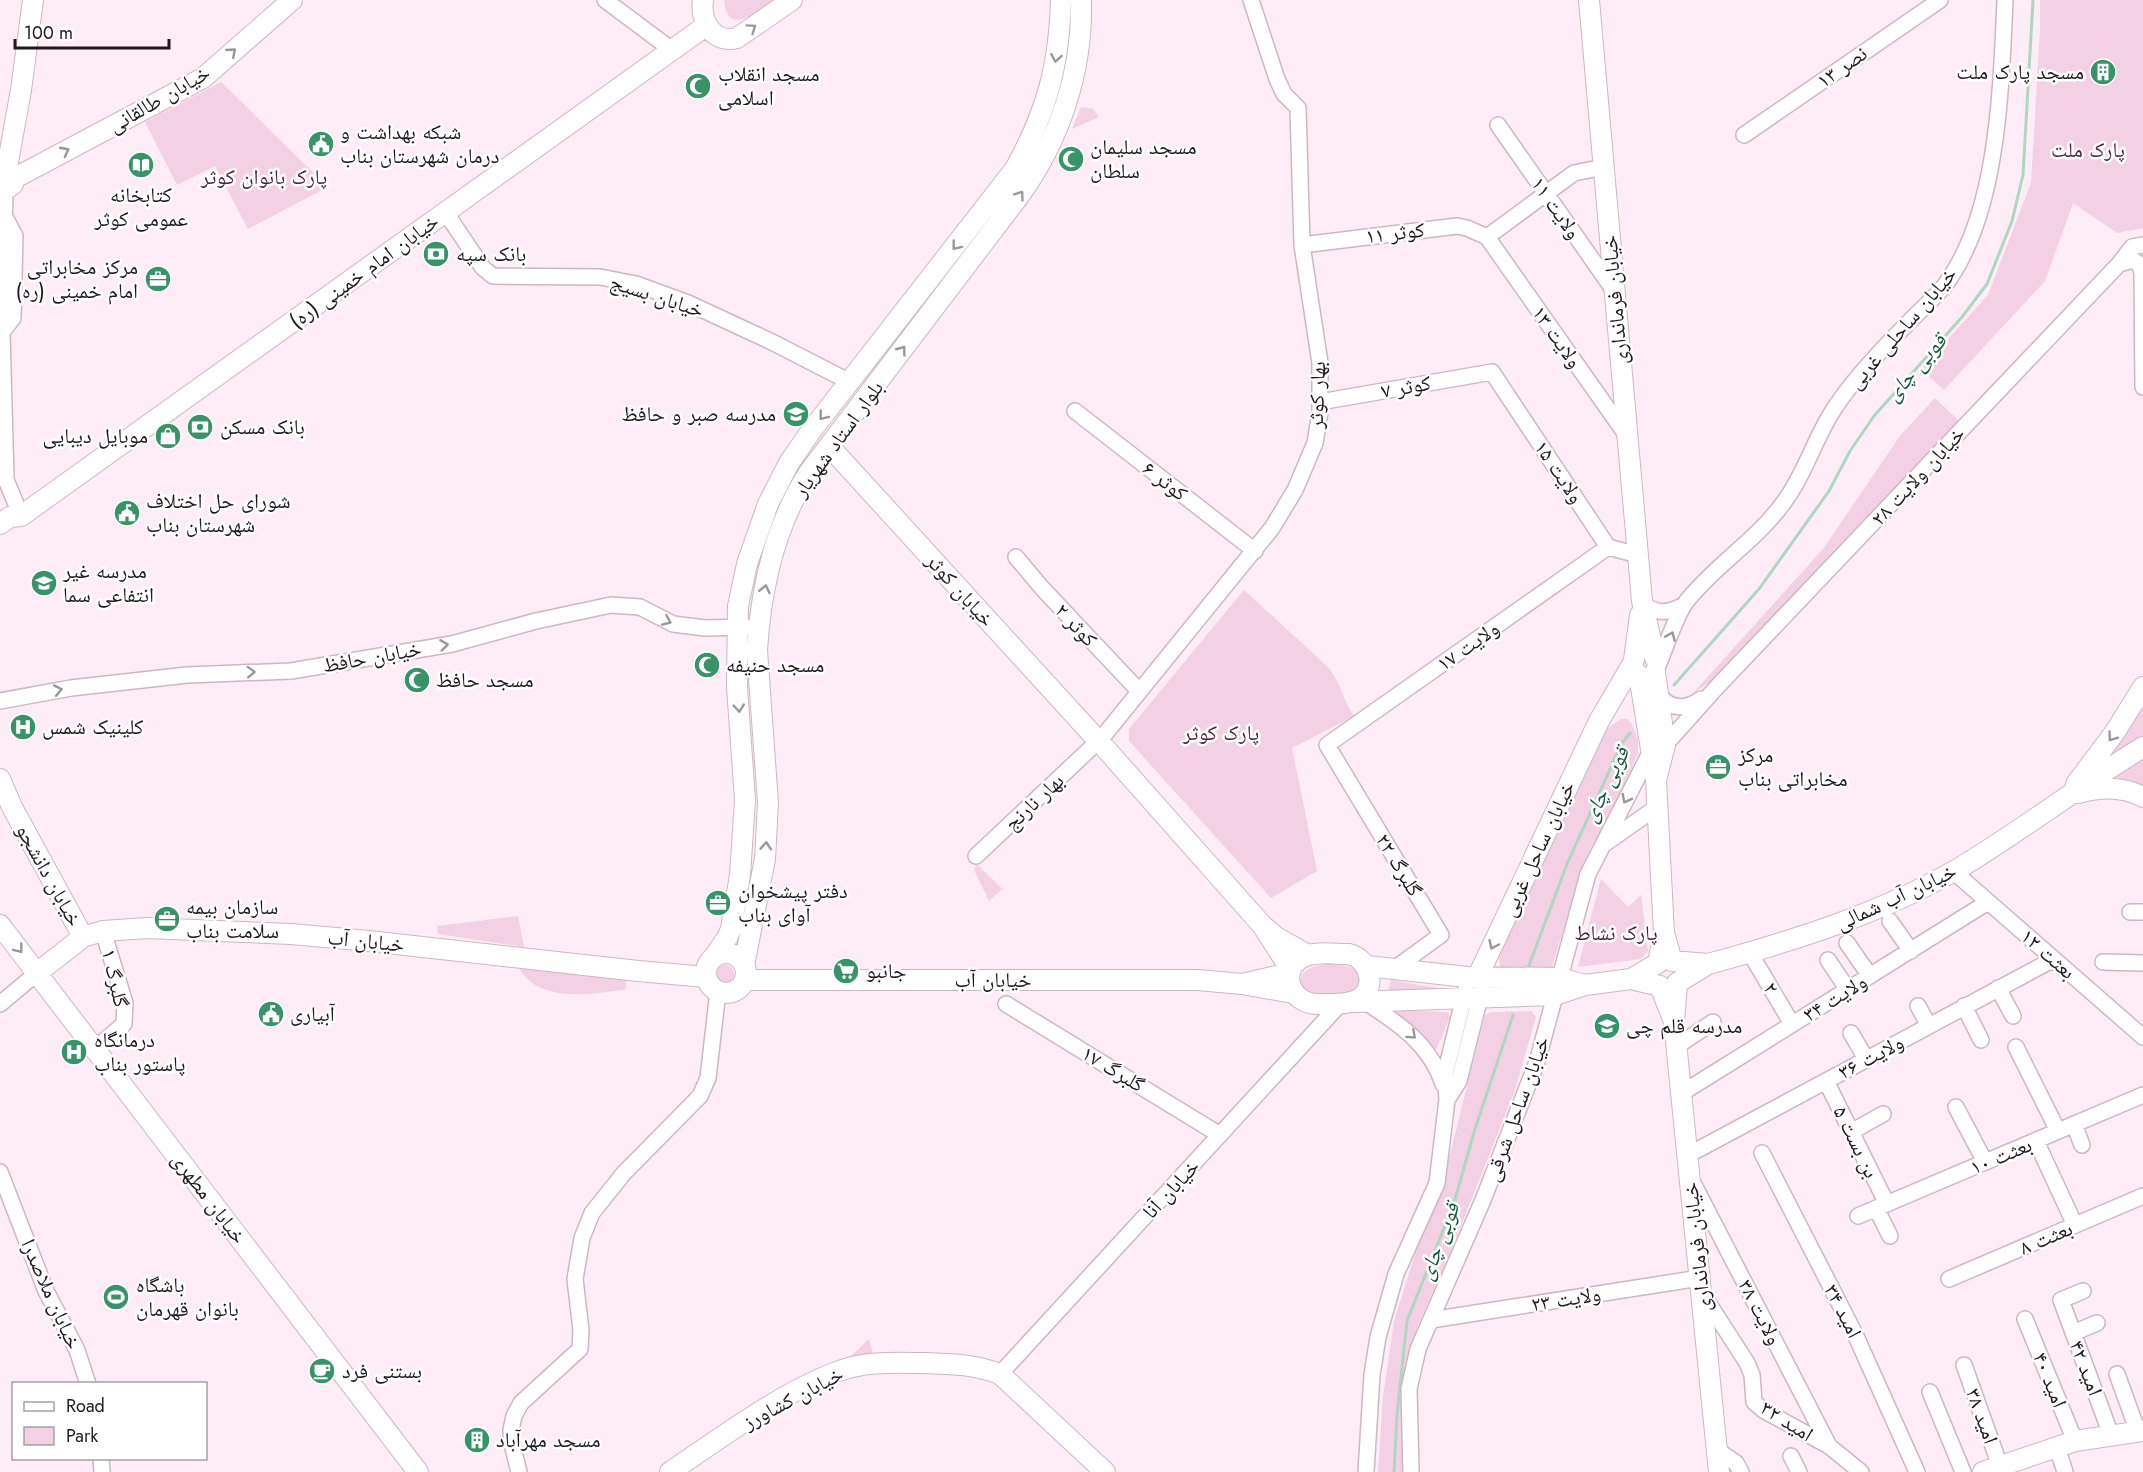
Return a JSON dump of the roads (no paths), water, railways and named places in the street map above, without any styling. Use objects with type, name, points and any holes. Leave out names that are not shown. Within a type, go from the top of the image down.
[{"type":"main road","points":[[5,180],[21,90],[33,0]]},
{"type":"main road","name":"خیابان طالقانی","points":[[5,180],[203,78],[292,0]]},
{"type":"main road","points":[[703,0],[702,10],[707,26],[717,36],[727,39],[737,38],[792,0]]},
{"type":"main road","name":"بلوار استاد شهریار","points":[[713,958],[728,938],[731,929],[743,851],[745,800],[737,687],[738,606],[747,564],[768,504],[799,448],[1005,184],[1029,142],[1045,106],[1060,29],[1060,0]]},
{"type":"main road","name":"بلوار استاد شهریار","points":[[744,973],[765,859],[768,803],[757,650],[759,627],[768,576],[784,519],[802,483],[1019,196],[1045,155],[1057,130],[1074,70],[1080,43],[1081,0]]},
{"type":"main road","name":"خیابان فرمانداری","points":[[1589,0],[1647,672],[1658,748],[1656,780],[1665,962],[1653,975],[1654,979],[1669,984],[1682,1093],[1719,1472]]},
{"type":"main road","name":"خیابان امام خمینی (ره)","points":[[0,539],[17,527],[21,516],[707,26]]},
{"type":"main road","name":"خیابان کوثر","points":[[829,446],[1263,925],[1276,937],[1308,955]]},
{"type":"main road","name":"خیابان امام خمینی (ره)","points":[[0,524],[10,516],[21,516]]},
{"type":"main road","name":"خیابان ساحل غربی","points":[[1476,978],[1599,721],[1647,672]]},
{"type":"main road","name":"خیابان آب شمالی","points":[[2067,796],[2115,732],[2143,687]]},
{"type":"main road","name":"خیابان آب شمالی","points":[[1669,984],[1708,964],[1833,926],[1879,907],[1953,871],[2014,835],[2067,796],[2143,747]]},
{"type":"main road","name":"خیابان دانشجو","points":[[0,779],[12,807],[83,938]]},
{"type":"main road","points":[[2067,796],[2108,788],[2121,789],[2143,797]]},
{"type":"main road","name":"خیابان مطهری","points":[[0,925],[418,1472]]},
{"type":"main road","name":"خیابان کوثر","points":[[1263,925],[1290,972]]},
{"type":"main road","name":"خیابان آب","points":[[37,973],[83,938],[103,931],[147,928],[291,934],[712,984]]},
{"type":"main road","points":[[724,953],[730,954],[741,960],[744,973],[737,990],[724,993],[712,984],[707,966],[713,958],[724,953]]},
{"type":"main road","points":[[1353,1002],[1367,991],[1370,983],[1367,966],[1362,960],[1349,954],[1308,955],[1295,964],[1290,972],[1290,986],[1293,993],[1306,1003],[1353,1002],[1473,999],[1557,986],[1585,985],[1631,978],[1665,962]]},
{"type":"main road","name":"خیابان آب شمالی","points":[[1665,962],[1708,964]]},
{"type":"main road","points":[[1367,966],[1557,986]]},
{"type":"main road","name":"خیابان آب","points":[[1242,984],[1290,972]]},
{"type":"main road","name":"خیابان آب","points":[[744,973],[1198,980],[1242,984],[1293,993]]},
{"type":"main road","points":[[1631,978],[1669,984]]},
{"type":"main road","name":"خیابان کشاورز","points":[[670,1472],[782,1400],[844,1369],[900,1363],[979,1366],[1000,1374],[1105,1472]]},
{"type":"main road","points":[[1991,1469],[2066,1444],[2140,1432]]},
{"type":"street","points":[[604,0],[672,50]]},
{"type":"street","name":"بهار کوثر","points":[[1098,741],[1255,551],[1287,506],[1315,443],[1320,402],[1319,346],[1302,245],[1298,108],[1284,94],[1277,79],[1251,0]]},
{"type":"street","name":"نصر ۱۳","points":[[1744,135],[1940,0]]},
{"type":"street","name":"خیابان ساحلی غربی","points":[[1647,672],[1684,604],[1752,538],[1785,501],[1837,404],[1889,342],[1943,287],[1956,269],[1978,218],[1986,186],[1994,138],[2005,0]]},
{"type":"street","name":"ولایت ۱۱","points":[[1498,125],[1615,292]]},
{"type":"street","points":[[1487,237],[1574,173],[1604,167]]},
{"type":"street","points":[[5,180],[4,217],[15,236],[13,318],[2,332],[6,480],[21,516]]},
{"type":"street","name":"خیابان بسیج","points":[[446,213],[483,268],[493,276],[600,277],[636,284],[688,303],[850,382]]},
{"type":"street","name":"کوثر ۱۱","points":[[1302,245],[1457,226],[1487,237]]},
{"type":"street","name":"ولایت ۱۳","points":[[1487,237],[1628,436]]},
{"type":"street","name":"خیابان ولایت ۲۸","points":[[1658,748],[2119,264],[2132,247],[2143,245]]},
{"type":"street","points":[[2119,264],[2133,260],[2139,264],[2142,272],[2143,387]]},
{"type":"street","points":[[903,315],[920,327]]},
{"type":"street","name":"کوثر ۷","points":[[1320,402],[1492,372]]},
{"type":"street","name":"ولایت ۱۵","points":[[1492,372],[1608,547]]},
{"type":"street","name":"کوثر ۶","points":[[1075,411],[1255,551]]},
{"type":"street","points":[[1608,547],[1638,555]]},
{"type":"street","name":"ولایت ۱۷","points":[[1327,746],[1608,547]]},
{"type":"street","name":"کوثر ۲","points":[[1016,557],[1138,691]]},
{"type":"street","points":[[1642,601],[1647,607],[1657,612],[1675,610],[1684,604]]},
{"type":"street","name":"خیابان حافظ","points":[[0,701],[71,688],[187,675],[291,671],[452,644],[536,621],[611,605],[640,607],[673,624],[705,628],[759,627]]},
{"type":"street","name":"خیابان ولایت ۲۸","points":[[1647,672],[1667,704],[1681,708],[1694,704],[1716,688]]},
{"type":"street","name":"بهار نارنج","points":[[976,856],[1098,741]]},
{"type":"street","name":"گلبرگ ۲۲","points":[[1327,746],[1441,934],[1394,969]]},
{"type":"street","name":"خیابان ساحل شرقی","points":[[1411,1472],[1409,1389],[1418,1349],[1483,1200],[1537,1062],[1588,874],[1658,748]]},
{"type":"street","name":"خیابان ساحل شرقی","points":[[1601,847],[1657,807]]},
{"type":"street","name":"بعثت ۱۲","points":[[1953,871],[2143,1037]]},
{"type":"street","name":"ولایت ۳۴","points":[[1682,1093],[1988,902]]},
{"type":"street","points":[[1890,921],[1911,951]]},
{"type":"street","name":"گلبرگ ۱","points":[[95,1048],[124,1024],[125,1003],[103,931]]},
{"type":"street","points":[[1847,943],[1870,976]]},
{"type":"street","name":"۲","points":[[1750,953],[1792,1024]]},
{"type":"street","name":"ولایت ۳۶","points":[[1688,1155],[2054,959]]},
{"type":"street","points":[[1828,960],[1848,990]]},
{"type":"street","points":[[2103,962],[2143,963]]},
{"type":"street","points":[[0,1004],[37,973]]},
{"type":"street","points":[[1366,1472],[1372,1375],[1378,1337],[1396,1274],[1437,1183],[1447,1100],[1445,1074],[1473,999],[1476,978]]},
{"type":"street","points":[[519,1472],[512,1444],[511,1430],[514,1416],[521,1402],[580,1349],[581,1330],[575,1279],[582,1238],[592,1213],[624,1173],[700,1096],[705,1086],[708,1078],[712,984]]},
{"type":"street","points":[[1998,988],[2013,1016]]},
{"type":"street","points":[[1353,1002],[1403,1028],[1425,1048],[1438,1069],[1447,1100]]},
{"type":"street","name":"خیابان آنا","points":[[1000,1374],[1221,1135],[1353,1002]]},
{"type":"street","name":"گلبرگ ۱۷","points":[[1006,1004],[1221,1135]]},
{"type":"street","points":[[1918,1006],[1929,1026]]},
{"type":"street","points":[[1964,1006],[1981,1040]]},
{"type":"street","points":[[1677,1046],[1713,1022]]},
{"type":"street","points":[[1851,1033],[1866,1059]]},
{"type":"street","points":[[2016,1047],[2058,1131]]},
{"type":"street","name":"بن بست ۵","points":[[1826,1081],[1851,1132],[1881,1206],[1890,1236]]},
{"type":"street","name":"بعثت ۱۰","points":[[1858,1216],[2143,1095]]},
{"type":"street","points":[[1956,1107],[1985,1162]]},
{"type":"street","points":[[1851,1132],[1883,1114]]},
{"type":"street","points":[[2074,1124],[2082,1145]]},
{"type":"street","points":[[2036,1141],[2075,1225]]},
{"type":"street","name":"امید ۳۴","points":[[1762,1153],[1855,1334],[1917,1472]]},
{"type":"street","name":"خیابان ملاصدرا","points":[[0,1172],[46,1291],[77,1350],[88,1382]]},
{"type":"street","name":"ولایت ۳۸","points":[[1690,1177],[1829,1446]]},
{"type":"street","name":"بعثت ۸","points":[[1949,1279],[2143,1196]]},
{"type":"street","name":"ولایت ۲۳","points":[[1431,1320],[1701,1285]]},
{"type":"street","name":"امید ۳۲","points":[[1701,1285],[1744,1357],[1752,1375],[1754,1402],[1763,1410],[1829,1446],[1861,1472]]},
{"type":"street","name":"امید ۴۲","points":[[2083,1291],[2061,1300],[2112,1436]]},
{"type":"street","name":"امید ۴۰","points":[[2025,1318],[2066,1444],[2065,1472]]},
{"type":"street","points":[[2073,1334],[2097,1323]]},
{"type":"street","name":"امید ۳۸","points":[[1964,1365],[1991,1469]]},
{"type":"street","points":[[2117,1374],[2140,1432]]},
{"type":"street","points":[[1930,1392],[1963,1472]]},
{"type":"street","points":[[1717,1450],[1736,1463],[1741,1472]]},
{"type":"street","points":[[1791,1456],[1799,1472]]},
{"type":"waterway","name":"قوبی چای","points":[[1674,685],[1759,589],[1829,491],[1850,451],[1874,416],[1962,317],[1987,284],[2012,221],[2023,175],[2033,0]]},
{"type":"waterway","name":"قوبی چای","points":[[1528,968],[1567,864],[1622,743],[1630,733]]},
{"type":"waterway","name":"قوبی چای","points":[[1394,1472],[1397,1415],[1407,1321],[1454,1203],[1475,1129],[1513,1015]]},
{"type":"place","name":"مسجد پارک ملت","points":[[2103,72]]},
{"type":"place","name":"مسجد انقلاب اسلامی","points":[[698,86]]},
{"type":"place","name":"شبکه بهداشت و درمان شهرستان بناب","points":[[321,144]]},
{"type":"place","name":"مسجد سلیمان سلطان","points":[[1071,159]]},
{"type":"place","name":"کتابخانه عمومی کوثر","points":[[141,165]]},
{"type":"place","name":"بانک سپه","points":[[436,254]]},
{"type":"place","name":"مرکز مخابراتی امام خمینی (ره)","points":[[158,279]]},
{"type":"place","name":"مدرسه صبر و حافظ","points":[[796,414]]},
{"type":"place","name":"بانک مسکن","points":[[200,427]]},
{"type":"place","name":"موبایل دیبایی","points":[[168,436]]},
{"type":"place","name":"شورای حل اختلاف شهرستان بناب","points":[[127,513]]},
{"type":"place","name":"مدرسه غیر انتفاعی سما","points":[[44,583]]},
{"type":"place","name":"مسجد حنیفه","points":[[707,665]]},
{"type":"place","name":"مسجد حافظ","points":[[417,680]]},
{"type":"place","name":"کلینیک شمس","points":[[23,727]]},
{"type":"place","name":"مرکز مخابراتی بناب","points":[[1718,767]]},
{"type":"place","name":"دفتر پیشخوان آوای بناب","points":[[718,903]]},
{"type":"place","name":"سازمان بیمه سلامت بناب","points":[[167,919]]},
{"type":"place","name":"جانبو","points":[[846,971]]},
{"type":"place","name":"آبیاری","points":[[271,1014]]},
{"type":"place","name":"مدرسه قلم چی","points":[[1607,1026]]},
{"type":"place","name":"درمانگاه پاستور بناب","points":[[74,1052]]},
{"type":"place","name":"باشگاه بانوان قهرمان","points":[[116,1297]]},
{"type":"place","name":"بستنی فرد","points":[[322,1371]]},
{"type":"place","name":"مسجد مهرآباد","points":[[477,1440]]},
{"type":"park label","name":"پارک ملت","points":[[2088,150]]},
{"type":"park label","name":"پارک بانوان کوثر","points":[[264,177]]},
{"type":"park label","name":"پارک کوثر","points":[[1221,733]]},
{"type":"park label","name":"پارک نشاط","points":[[1616,933]]}]
